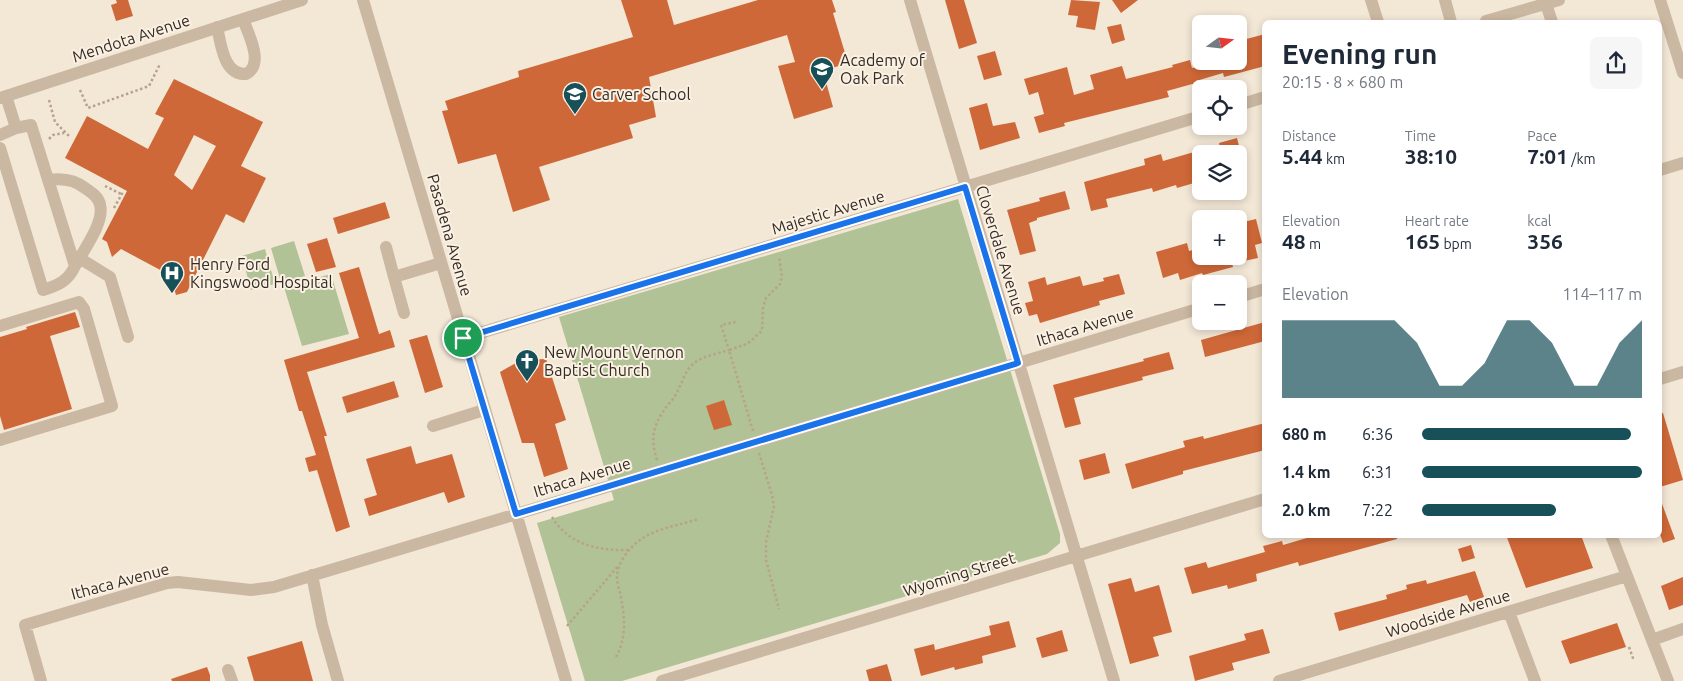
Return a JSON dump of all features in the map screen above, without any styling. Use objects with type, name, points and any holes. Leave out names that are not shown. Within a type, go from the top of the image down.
[{"type":"street","name":"Mendota Avenue","points":[[3,97],[302,0]]},
{"type":"street","name":"Pasadena Avenue","points":[[363,0],[566,681]]},
{"type":"street","name":"Cloverdale Avenue","points":[[910,0],[1114,681]]},
{"type":"street","points":[[1371,0],[1377,20]]},
{"type":"street","points":[[1445,0],[1451,20]]},
{"type":"street","points":[[1490,20],[1559,0]]},
{"type":"street","points":[[1660,0],[1683,73]]},
{"type":"street","points":[[1546,4],[1551,20]]},
{"type":"street","points":[[216,27],[227,64],[233,71],[246,74],[254,66],[255,56],[243,19]]},
{"type":"street","points":[[3,97],[16,128]]},
{"type":"street","points":[[1247,103],[1262,98]]},
{"type":"street","name":"Majestic Avenue","points":[[463,338],[1192,119]]},
{"type":"street","points":[[0,135],[16,128],[31,125],[77,262],[110,277],[128,337]]},
{"type":"street","points":[[0,148],[43,290],[57,285],[70,276],[100,218],[100,205],[95,196],[80,184],[60,178],[48,180]]},
{"type":"street","points":[[1662,169],[1683,163]]},
{"type":"street","points":[[386,247],[404,313]]},
{"type":"street","points":[[394,277],[441,263]]},
{"type":"street","points":[[1247,295],[1262,290]]},
{"type":"street","points":[[0,326],[79,302],[84,309],[112,406],[0,440]]},
{"type":"street","name":"Ithaca Avenue","points":[[41,681],[25,625],[167,583],[178,582],[251,590],[274,587],[1192,311]]},
{"type":"street","points":[[1662,378],[1683,372]]},
{"type":"street","points":[[433,426],[484,410]]},
{"type":"street","name":"Wyoming Street","points":[[662,681],[1262,500]]},
{"type":"street","points":[[1612,538],[1668,681]]},
{"type":"street","points":[[312,576],[322,625],[338,681]]},
{"type":"street","name":"Woodside Avenue","points":[[1278,681],[1626,576]]},
{"type":"street","points":[[1509,612],[1535,681]]},
{"type":"street","points":[[1652,640],[1683,629]]},
{"type":"path","points":[[80,90],[88,108],[149,86],[160,64]]},
{"type":"path","points":[[48,100],[55,122],[69,136]]},
{"type":"path","points":[[52,146],[49,138],[53,135],[64,133]]},
{"type":"path","points":[[97,182],[122,193],[113,211]]},
{"type":"path","points":[[658,463],[653,446],[653,433],[658,420],[677,392],[685,374],[700,359],[747,344],[756,338],[762,330],[763,308],[766,298],[780,284],[782,276],[779,258]]},
{"type":"path","points":[[736,322],[722,325],[754,434]]},
{"type":"path","points":[[758,449],[774,507],[766,542],[766,560],[779,609]]},
{"type":"path","points":[[552,517],[559,528],[584,545],[611,551],[628,550]]},
{"type":"path","points":[[566,626],[621,563],[628,550],[641,539],[699,519]]},
{"type":"path","points":[[616,657],[624,636],[624,617],[617,578],[621,563]]},
{"type":"path","points":[[1629,647],[1634,661]]},
{"type":"green space","points":[[958,199],[1060,534],[1060,543],[1047,554],[622,681],[585,681],[537,523],[614,500],[559,317]]},
{"type":"green space","points":[[294,241],[305,276],[281,282],[271,248]]},
{"type":"green space","points":[[265,249],[275,284],[251,290],[242,256]]},
{"type":"green space","points":[[331,274],[349,334],[302,346],[284,287]]},
{"type":"building","points":[[116,0],[128,0],[133,16],[116,21],[111,5],[117,3]]},
{"type":"building","points":[[621,0],[667,0],[674,25],[758,0],[832,0],[836,12],[833,13],[848,63],[823,71],[833,107],[794,119],[778,66],[795,62],[787,35],[649,77],[656,117],[629,125],[633,138],[539,167],[550,200],[513,212],[496,154],[458,164],[442,111],[448,110],[445,101],[519,77],[518,71],[633,37]]},
{"type":"building","points":[[945,0],[964,0],[977,43],[959,49]]},
{"type":"building","points":[[1071,0],[1100,2],[1095,30],[1076,27],[1078,16],[1068,15]]},
{"type":"building","points":[[1112,0],[1138,0],[1121,13]]},
{"type":"building","points":[[1121,24],[1125,40],[1112,44],[1107,27]]},
{"type":"building","points":[[1262,35],[1262,67],[1224,77],[1223,73],[1199,80],[1192,80],[1192,84],[1167,91],[1169,97],[1064,123],[1065,126],[1039,133],[1034,117],[1044,114],[1038,92],[1029,95],[1024,79],[1067,67],[1074,95],[1094,89],[1090,75],[1122,66],[1126,79],[1173,67],[1172,65],[1190,60],[1192,70],[1248,70],[1248,39]]},
{"type":"building","points":[[995,51],[1002,75],[984,80],[977,56]]},
{"type":"building","points":[[174,79],[263,122],[241,166],[266,178],[244,223],[226,214],[187,292],[176,295],[172,282],[167,283],[164,272],[121,249],[112,257],[107,242],[102,239],[127,191],[65,158],[87,116],[148,149],[164,118],[155,114]],"holes":[[[194,135],[216,146],[192,190],[174,175]]]},
{"type":"building","points":[[987,103],[993,126],[1015,122],[1020,138],[980,150],[969,108]]},
{"type":"building","points":[[1237,138],[1239,145],[1219,145],[1219,143]]},
{"type":"building","points":[[1192,153],[1192,184],[1177,188],[1176,185],[1153,192],[1152,188],[1106,199],[1108,207],[1091,211],[1084,182],[1145,165],[1144,159],[1161,154],[1163,161]]},
{"type":"building","points":[[1065,191],[1070,209],[1037,218],[1037,220],[1029,223],[1036,251],[1020,255],[1007,210],[1040,201],[1039,198]]},
{"type":"building","points":[[385,202],[390,218],[338,234],[333,218]]},
{"type":"building","points":[[1256,219],[1262,243],[1255,245],[1258,258],[1247,260],[1247,221]]},
{"type":"building","points":[[327,238],[336,267],[316,272],[307,244]]},
{"type":"building","points":[[1187,243],[1189,251],[1192,250],[1192,265],[1232,265],[1233,267],[1203,275],[1202,273],[1192,275],[1180,280],[1178,273],[1163,278],[1156,252]]},
{"type":"building","points":[[359,267],[379,334],[390,330],[395,347],[307,372],[327,436],[324,436],[350,527],[336,532],[317,470],[309,472],[305,458],[316,455],[302,411],[299,411],[284,360],[359,338],[339,273]]},
{"type":"building","points":[[1119,274],[1125,294],[1099,301],[1100,305],[1040,323],[1037,314],[1029,316],[1025,303],[1033,301],[1028,282],[1045,277],[1047,285],[1080,276],[1083,286],[1104,281],[1103,278]]},
{"type":"building","points":[[75,312],[80,327],[50,336],[72,409],[4,430],[0,416],[0,337]]},
{"type":"building","points":[[1262,323],[1262,342],[1205,357],[1201,340],[1237,330],[1247,330],[1247,327]]},
{"type":"building","points":[[427,335],[443,387],[425,393],[409,340]]},
{"type":"building","points":[[1169,352],[1174,369],[1142,377],[1143,380],[1074,398],[1081,424],[1065,428],[1053,385],[1144,361],[1143,359]]},
{"type":"building","points":[[546,359],[566,420],[555,424],[568,469],[544,477],[534,443],[522,443],[500,372],[521,360]]},
{"type":"building","points":[[394,381],[399,397],[347,413],[342,397]]},
{"type":"building","points":[[724,400],[732,425],[714,430],[706,406]]},
{"type":"building","points":[[1662,413],[1663,413],[1683,480],[1662,486]]},
{"type":"building","points":[[1262,424],[1262,451],[1183,471],[1183,474],[1132,489],[1125,464],[1185,447],[1183,441],[1203,436],[1204,439]]},
{"type":"building","points":[[411,446],[416,464],[452,454],[465,497],[448,503],[444,492],[369,516],[364,499],[377,495],[366,459]]},
{"type":"building","points":[[1105,453],[1110,473],[1084,480],[1079,460]]},
{"type":"building","points":[[1662,504],[1675,539],[1663,543],[1661,538]]},
{"type":"building","points":[[1307,538],[1397,539],[1299,566],[1298,562],[1256,574],[1257,581],[1228,589],[1227,585],[1192,594],[1184,568],[1206,562],[1208,568],[1265,552],[1263,546],[1282,541],[1283,545]]},
{"type":"building","points":[[1507,538],[1582,538],[1593,568],[1526,588]]},
{"type":"building","points":[[1471,545],[1475,558],[1462,562],[1458,549]]},
{"type":"building","points":[[1475,571],[1484,597],[1470,602],[1467,595],[1339,631],[1334,613],[1387,599],[1386,595],[1407,589],[1406,585],[1426,580],[1427,584]]},
{"type":"building","points":[[1683,577],[1683,605],[1669,610],[1661,586]]},
{"type":"building","points":[[1131,578],[1135,592],[1159,585],[1172,632],[1153,637],[1159,656],[1130,664],[1108,584]]},
{"type":"building","points":[[1009,621],[1016,647],[982,656],[983,663],[955,670],[954,667],[921,676],[914,649],[934,644],[935,650],[991,635],[989,626]]},
{"type":"building","points":[[1617,623],[1626,647],[1570,664],[1561,641]]},
{"type":"building","points":[[1263,629],[1270,653],[1232,663],[1234,670],[1195,681],[1189,656],[1246,640],[1244,634]]},
{"type":"building","points":[[1062,630],[1068,651],[1042,658],[1036,638]]},
{"type":"building","points":[[302,641],[313,681],[254,681],[247,657]]},
{"type":"building","points":[[887,664],[892,681],[869,681],[866,670]]},
{"type":"building","points":[[207,667],[210,681],[172,681],[171,679]]},
{"type":"place","name":"Academy of Oak Park","points":[[822,90]]},
{"type":"place","name":"Carver School","points":[[575,115]]},
{"type":"place","name":"Henry Ford Kingswood Hospital","points":[[172,294]]},
{"type":"place","name":"New Mount Vernon Baptist Church","points":[[527,382]]},
{"type":"route","points":[[965,187],[1018,363],[516,514],[463,338],[965,187]]}]
